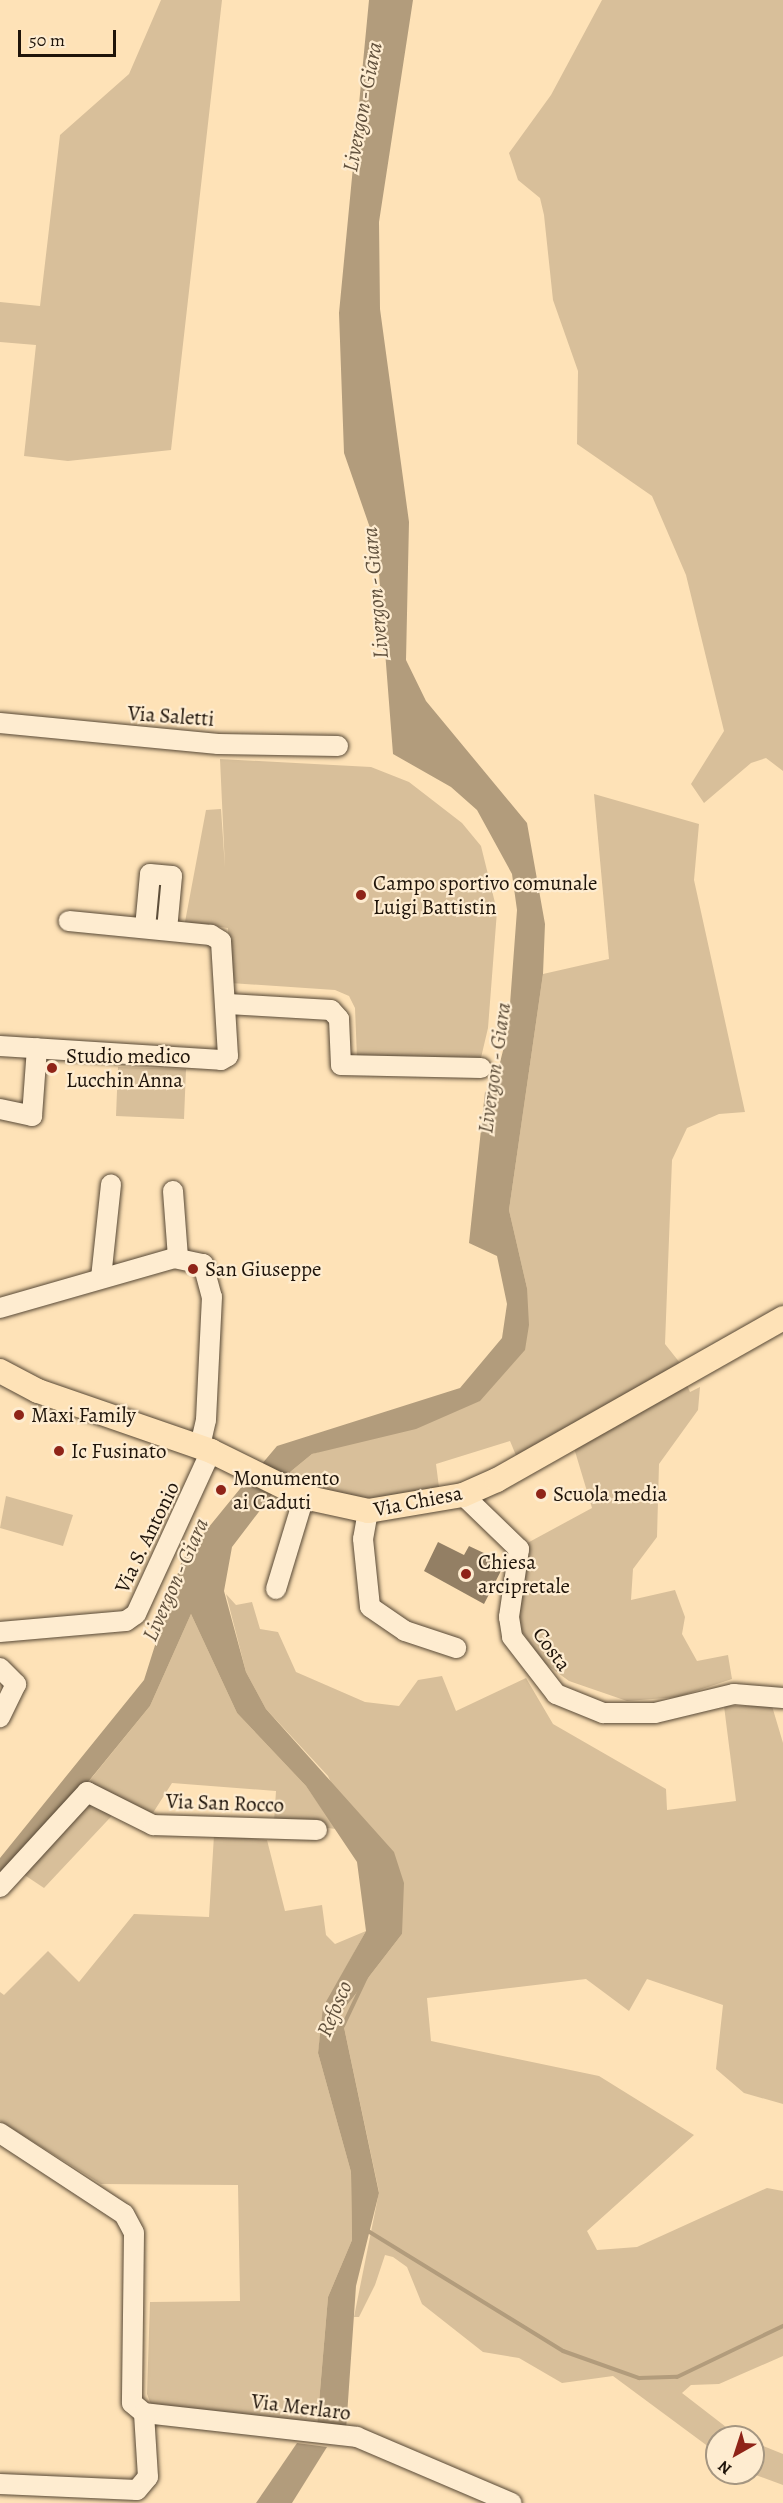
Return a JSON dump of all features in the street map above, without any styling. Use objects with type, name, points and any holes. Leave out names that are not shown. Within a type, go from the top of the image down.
[{"type":"main road","name":"Via Chiesa","points":[[0,1371],[38,1391],[206,1449],[304,1497],[368,1512],[463,1495],[783,1318]]},
{"type":"street","name":"Via Saletti","points":[[0,723],[218,744],[338,746]]},
{"type":"street","points":[[145,928],[150,874],[172,876],[167,930]]},
{"type":"street","points":[[0,1046],[221,1060],[231,1048],[221,941],[167,930],[69,921]]},
{"type":"street","points":[[228,1004],[331,1010],[339,1019],[341,1065],[482,1068]]},
{"type":"street","points":[[0,1109],[32,1116],[37,1048]]},
{"type":"street","points":[[101,1278],[111,1185]]},
{"type":"street","points":[[0,1308],[178,1258],[173,1191]]},
{"type":"street","name":"Via S. Antonio","points":[[0,1632],[126,1621],[136,1614],[206,1449],[210,1276],[203,1264],[178,1258]]},
{"type":"street","name":"Costa","points":[[463,1495],[519,1549],[509,1617],[512,1637],[556,1695],[603,1713],[655,1713],[734,1694],[783,1698]]},
{"type":"street","points":[[276,1589],[304,1497]]},
{"type":"street","points":[[368,1512],[363,1539],[370,1607],[405,1631],[456,1648]]},
{"type":"street","points":[[0,1668],[16,1684],[0,1717]]},
{"type":"street","name":"Via San Rocco","points":[[0,1887],[87,1792],[153,1825],[317,1830]]},
{"type":"street","points":[[0,2133],[124,2214],[134,2233],[132,2403],[144,2413],[148,2477],[137,2490],[0,2484]]},
{"type":"street","name":"Via Merlaro","points":[[144,2413],[337,2433],[512,2503]]},
{"type":"shaded area","points":[[161,0],[222,0],[171,450],[68,461],[24,456],[36,345],[0,342],[0,302],[40,306],[60,135],[129,74]]},
{"type":"shaded area","points":[[602,0],[783,0],[783,771],[766,758],[751,763],[704,803],[691,784],[724,731],[686,575],[652,496],[577,444],[578,371],[553,300],[544,215],[540,198],[518,180],[509,153],[551,95]]},
{"type":"shaded area","name":"Campo sportivo comunale Luigi Battistin","points":[[220,759],[371,767],[409,782],[462,823],[481,846],[497,911],[488,1028],[480,1062],[357,1058],[355,1008],[349,996],[335,990],[230,983],[228,928],[185,922],[206,810],[221,809],[225,868]]},
{"type":"shaded area","points":[[594,794],[699,824],[694,880],[745,1112],[719,1114],[687,1128],[672,1160],[665,1344],[684,1368],[681,1371],[690,1392],[700,1387],[698,1410],[659,1464],[657,1537],[633,1569],[631,1600],[675,1590],[685,1617],[682,1634],[697,1661],[728,1655],[732,1679],[678,1697],[627,1701],[569,1681],[543,1662],[513,1618],[520,1547],[592,1508],[574,1448],[525,1477],[510,1441],[436,1464],[440,1495],[357,1509],[284,1477],[312,1454],[479,1401],[527,1288],[509,1210],[543,974],[609,959]]},
{"type":"shaded area","points":[[118,1067],[186,1069],[184,1119],[116,1116]]},
{"type":"shaded area","points":[[6,1496],[73,1515],[63,1546],[0,1528]]},
{"type":"shaded area","points":[[226,1594],[236,1605],[252,1602],[260,1629],[278,1632],[296,1672],[365,1702],[399,1706],[418,1680],[442,1676],[456,1711],[526,1678],[553,1724],[666,1789],[667,1810],[736,1801],[724,1706],[772,1706],[783,1743],[783,2104],[744,2093],[716,2069],[723,2005],[647,1979],[629,2011],[586,1979],[427,1998],[431,2041],[599,2076],[694,2135],[587,2231],[597,2250],[637,2247],[767,2188],[783,2191],[783,2356],[719,2384],[691,2385],[682,2393],[723,2425],[705,2425],[705,2444],[613,2376],[562,2383],[519,2358],[483,2352],[422,2304],[407,2267],[393,2257],[385,2255],[375,2285],[359,2317],[354,2317],[379,2192],[341,2013],[402,1934],[328,1776],[266,1709],[246,1672]]},
{"type":"shaded area","points":[[191,1614],[237,1713],[306,1786],[336,1829],[274,1822],[276,1791],[172,1783],[151,1816],[122,1805],[44,1888],[17,1870],[150,1706]]},
{"type":"shaded area","points":[[214,1835],[267,1840],[285,1911],[322,1905],[326,1935],[335,1944],[366,1931],[324,2007],[318,2053],[351,2172],[352,2240],[328,2297],[317,2426],[153,2410],[147,2394],[150,2302],[240,2301],[238,2185],[101,2184],[0,2121],[0,1992],[4,1995],[48,1951],[79,1982],[134,1914],[209,1917]]},
{"type":"shaded area","points":[[765,2447],[783,2454],[783,2485],[765,2478]]},
{"type":"water","name":"Livergon - Giara","points":[[369,0],[413,0],[379,222],[380,309],[409,522],[406,660],[426,701],[527,823],[545,924],[543,974],[509,1210],[527,1288],[529,1325],[525,1350],[480,1401],[416,1429],[312,1454],[284,1477],[261,1465],[277,1446],[460,1388],[502,1338],[507,1304],[497,1256],[469,1243],[485,1092],[494,1086],[508,1031],[517,910],[512,874],[477,810],[451,787],[393,754],[377,548],[344,453],[339,313]]},
{"type":"water","name":"Livergon - Giara","points":[[248,1479],[274,1492],[232,1547],[224,1591],[246,1672],[266,1709],[394,1852],[404,1883],[402,1934],[341,2013],[379,2193],[356,2286],[346,2430],[317,2426],[328,2297],[352,2240],[351,2172],[318,2053],[323,2007],[366,1931],[357,1862],[306,1786],[237,1713],[191,1614],[150,1706],[0,1890],[0,1858],[144,1680],[182,1560]]},
{"type":"water","points":[[297,2443],[327,2447],[292,2503],[256,2503]]},
{"type":"building","name":"Chiesa arcipretale","points":[[438,1542],[464,1555],[469,1546],[505,1563],[484,1604],[424,1571]]},
{"type":"waterway","name":"Refosco","points":[[343,2026],[368,1973]]},
{"type":"waterway","points":[[368,2231],[563,2351],[639,2378],[677,2377],[783,2326]]},
{"type":"place","name":"Campo sportivo comunale Luigi Battistin","points":[[361,895]]},
{"type":"place","name":"Studio medico Lucchin Anna","points":[[52,1068]]},
{"type":"place","name":"San Giuseppe","points":[[193,1269]]},
{"type":"place","name":"Maxi Family","points":[[19,1415]]},
{"type":"place","name":"Ic Fusinato","points":[[59,1451]]},
{"type":"place","name":"Monumento ai Caduti","points":[[221,1490]]},
{"type":"place","name":"Scuola media","points":[[541,1494]]},
{"type":"place","name":"Chiesa arcipretale","points":[[466,1574]]}]
